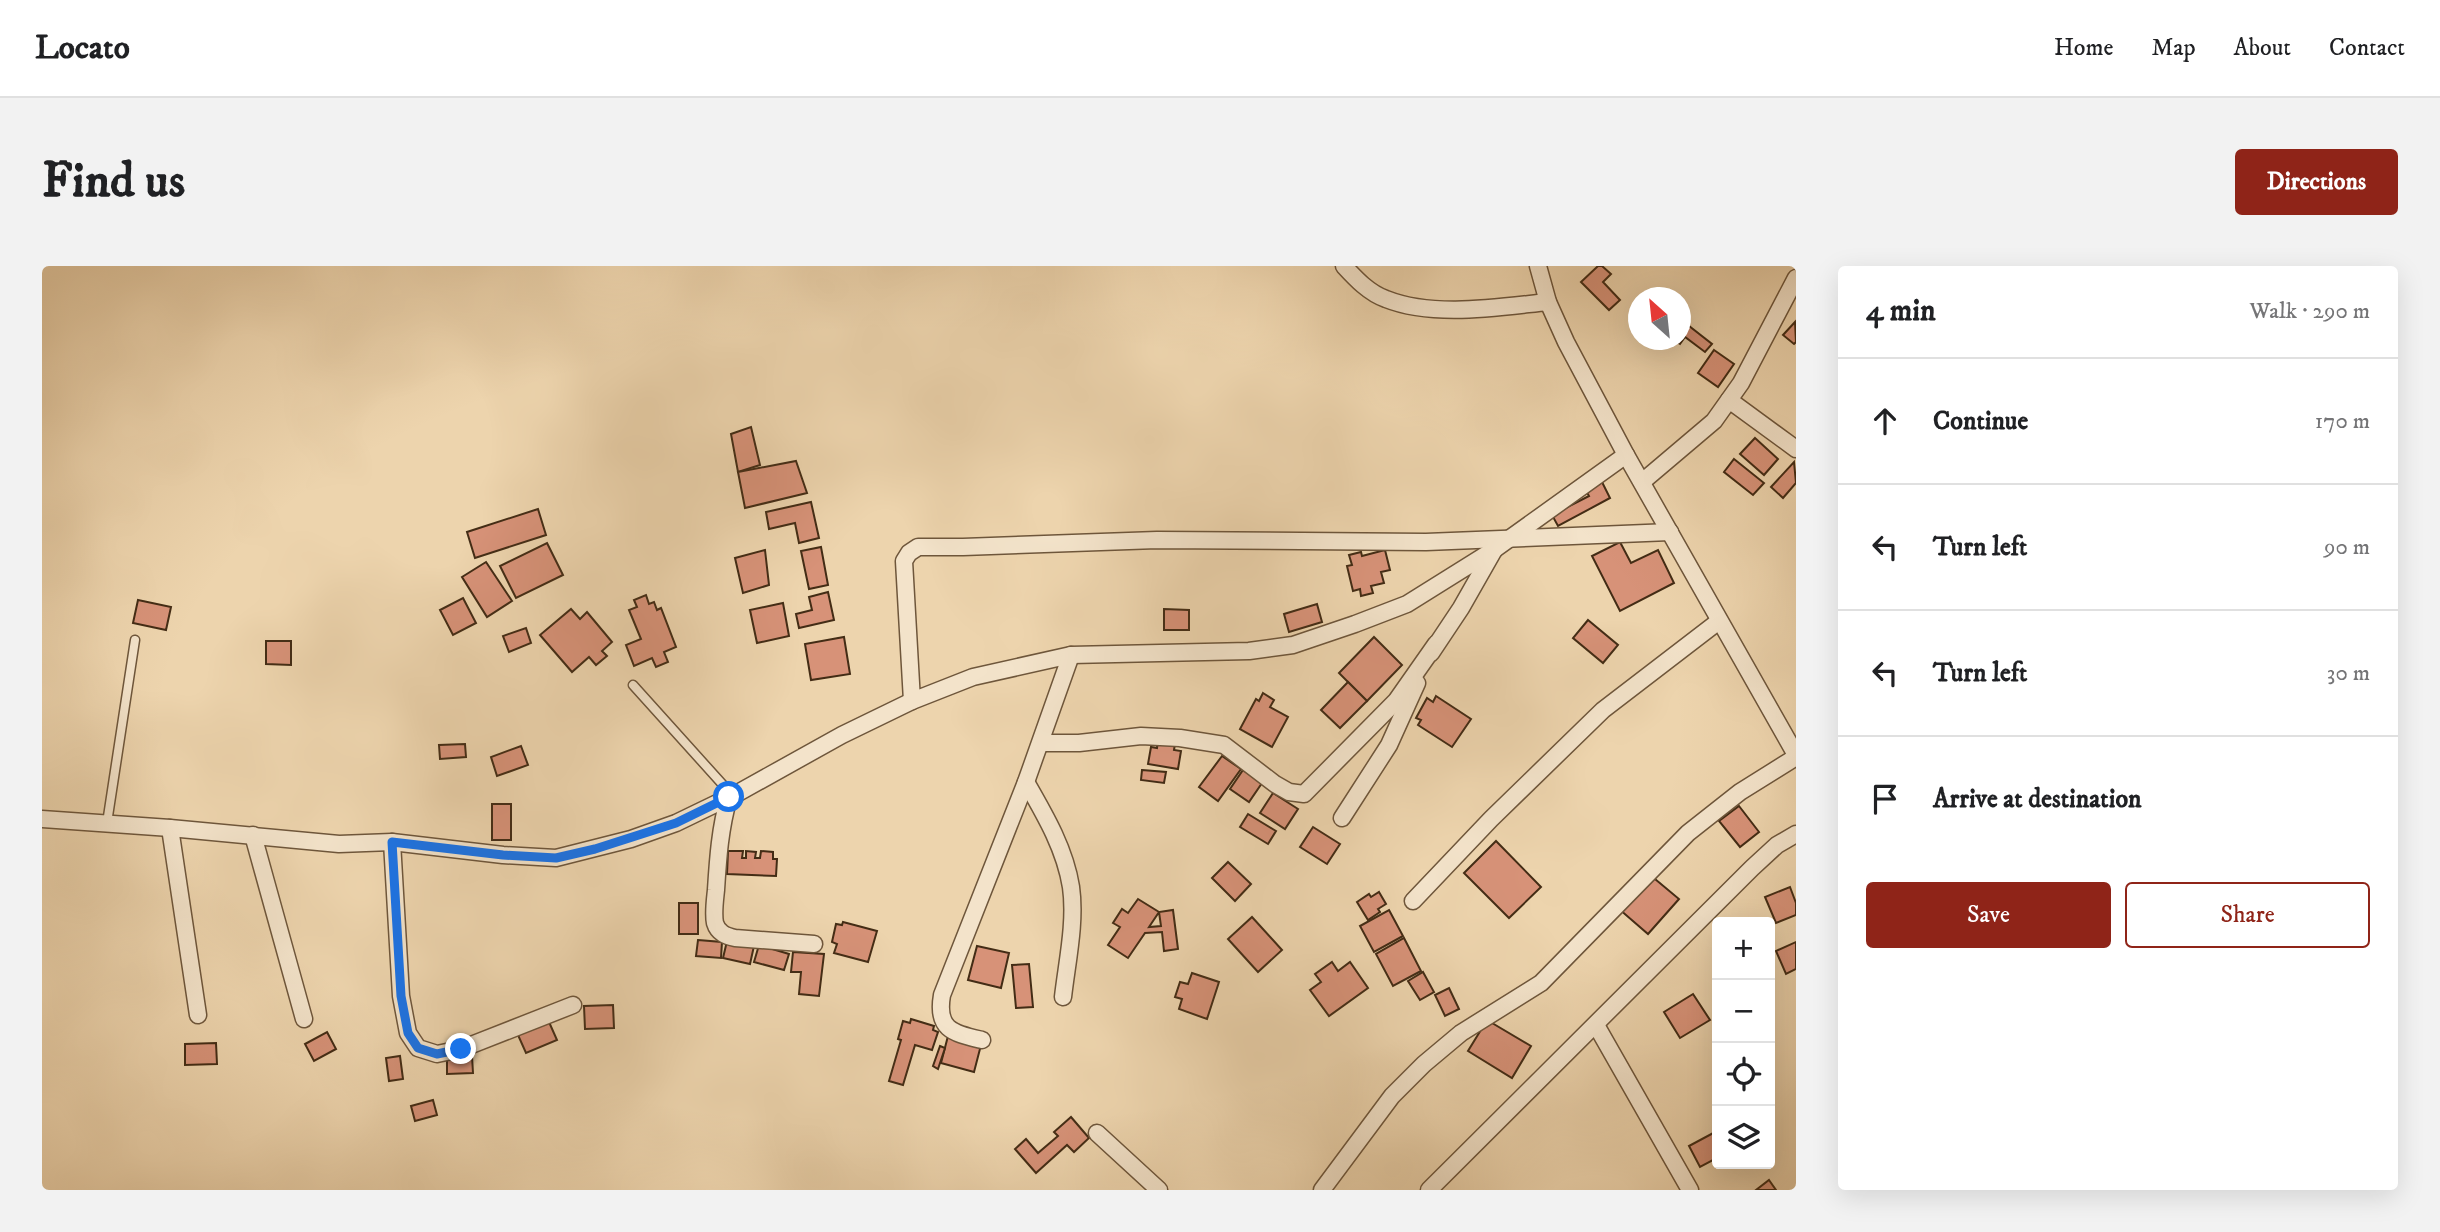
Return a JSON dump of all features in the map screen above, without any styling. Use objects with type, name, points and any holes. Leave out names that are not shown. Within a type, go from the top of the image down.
[{"type":"street","points":[[1344,266],[1362,285],[1385,299],[1401,303],[1432,308],[1487,309],[1548,302]]},
{"type":"street","points":[[1322,1190],[1392,1096],[1424,1064],[1461,1033],[1541,983],[1688,832],[1740,792],[1796,756],[1626,455],[1566,342],[1548,302],[1538,266]]},
{"type":"street","points":[[1642,482],[1714,421],[1741,383],[1796,278]]},
{"type":"street","points":[[1729,400],[1796,449]]},
{"type":"street","points":[[42,819],[339,844],[392,842],[503,855],[556,858],[607,846],[676,823],[731,797],[812,751],[912,701],[973,677],[1071,655],[1249,651],[1293,645],[1407,604],[1500,544],[1626,455]]},
{"type":"street","points":[[912,701],[904,561],[909,553],[918,547],[1157,540],[1500,544],[1670,532]]},
{"type":"street","points":[[1041,743],[1079,743],[1140,736],[1180,737],[1224,746],[1275,784],[1289,792],[1304,794],[1396,701],[1461,608],[1500,544]]},
{"type":"street","points":[[1413,901],[1491,819],[1603,710],[1719,621]]},
{"type":"street","points":[[1342,818],[1389,745],[1436,644]]},
{"type":"street","points":[[982,1040],[952,1031],[942,1020],[939,1012],[942,995],[1041,743],[1071,655]]},
{"type":"street","points":[[1026,782],[1051,826],[1071,887],[1072,909],[1063,997]]},
{"type":"street","points":[[731,797],[721,826],[715,923],[725,936],[814,944]]},
{"type":"street","points":[[170,828],[198,1014]]},
{"type":"street","points":[[1429,1190],[1752,867],[1777,845],[1796,834]]},
{"type":"street","points":[[253,835],[304,1019]]},
{"type":"street","points":[[392,842],[401,996],[408,1033],[418,1048],[437,1054],[461,1049],[573,1005]]},
{"type":"street","points":[[1596,1025],[1690,1190]]},
{"type":"street","points":[[1097,1133],[1159,1190]]},
{"type":"lane","points":[[107,823],[135,640]]},
{"type":"lane","points":[[633,685],[731,797]]},
{"type":"building","points":[[1598,266],[1611,274],[1603,282],[1620,300],[1609,310],[1581,282]]},
{"type":"building","points":[[1795,322],[1796,342],[1794,344],[1783,335]]},
{"type":"building","points":[[1691,328],[1712,344],[1705,352],[1691,342]]},
{"type":"building","points":[[1714,350],[1734,364],[1718,387],[1698,373]]},
{"type":"building","points":[[751,427],[760,465],[738,472],[731,434]]},
{"type":"building","points":[[1755,438],[1778,459],[1764,475],[1740,454]]},
{"type":"building","points":[[1734,459],[1764,483],[1753,495],[1724,472]]},
{"type":"building","points":[[796,461],[807,493],[745,508],[738,472]]},
{"type":"building","points":[[1794,462],[1796,483],[1783,498],[1771,487]]},
{"type":"building","points":[[1601,480],[1610,498],[1558,526],[1552,515],[1589,496],[1585,489]]},
{"type":"building","points":[[811,502],[819,538],[799,543],[795,523],[769,529],[766,512]]},
{"type":"building","points":[[538,509],[546,535],[475,558],[467,532]]},
{"type":"building","points":[[1620,542],[1631,563],[1658,550],[1674,583],[1620,611],[1592,556]]},
{"type":"building","points":[[547,543],[563,575],[516,598],[500,566]]},
{"type":"building","points":[[821,547],[828,585],[809,589],[801,551]]},
{"type":"building","points":[[765,550],[769,585],[743,593],[735,558]]},
{"type":"building","points":[[1385,550],[1390,570],[1381,572],[1384,583],[1371,586],[1373,593],[1361,596],[1360,589],[1353,591],[1347,566],[1352,565],[1349,555],[1361,552],[1362,556]]},
{"type":"building","points":[[486,562],[512,601],[487,617],[462,577]]},
{"type":"building","points":[[828,592],[834,620],[799,628],[796,614],[812,610],[809,597]]},
{"type":"building","points":[[646,595],[649,604],[654,602],[657,610],[661,608],[676,647],[664,652],[668,662],[656,667],[652,658],[634,666],[626,645],[641,639],[629,610],[637,607],[634,600]]},
{"type":"building","points":[[463,598],[476,623],[453,635],[440,610]]},
{"type":"building","points":[[138,600],[171,607],[166,630],[133,623]]},
{"type":"building","points":[[783,603],[789,636],[757,643],[750,610]]},
{"type":"building","points":[[1317,604],[1322,622],[1289,632],[1284,614]]},
{"type":"building","points":[[571,609],[580,619],[587,612],[612,642],[602,651],[607,656],[596,665],[589,657],[572,672],[540,635]]},
{"type":"building","points":[[1164,609],[1189,610],[1189,630],[1164,630]]},
{"type":"building","points":[[1588,620],[1618,645],[1603,663],[1573,638]]},
{"type":"building","points":[[526,628],[531,643],[509,652],[503,636]]},
{"type":"building","points":[[844,637],[850,674],[811,680],[805,644]]},
{"type":"building","points":[[1374,637],[1402,665],[1367,701],[1339,673]]},
{"type":"building","points":[[266,641],[291,641],[291,665],[266,664]]},
{"type":"building","points":[[1348,682],[1367,701],[1340,728],[1321,710]]},
{"type":"building","points":[[1263,693],[1274,700],[1270,707],[1288,717],[1272,747],[1240,729],[1256,699],[1259,701]]},
{"type":"building","points":[[1436,696],[1471,719],[1452,747],[1418,725],[1421,720],[1416,718],[1427,698],[1433,702]]},
{"type":"building","points":[[1158,741],[1175,744],[1174,750],[1181,751],[1178,769],[1148,764],[1151,747],[1157,748]]},
{"type":"building","points":[[465,744],[466,757],[440,759],[439,745]]},
{"type":"building","points":[[521,746],[528,765],[497,776],[491,757]]},
{"type":"building","points":[[1222,756],[1241,769],[1218,801],[1199,787]]},
{"type":"building","points":[[1142,770],[1166,772],[1164,783],[1141,780]]},
{"type":"building","points":[[1243,770],[1262,783],[1249,802],[1230,789]]},
{"type":"building","points":[[1273,793],[1298,809],[1285,829],[1260,813]]},
{"type":"building","points":[[492,804],[511,804],[511,840],[492,840]]},
{"type":"building","points":[[1739,806],[1759,832],[1740,847],[1719,821]]},
{"type":"building","points":[[1248,814],[1276,831],[1268,844],[1240,827]]},
{"type":"building","points":[[1313,827],[1340,844],[1327,864],[1300,847]]},
{"type":"building","points":[[1496,841],[1541,887],[1509,918],[1464,873]]},
{"type":"building","points":[[728,851],[743,851],[742,858],[746,858],[746,851],[756,852],[755,858],[760,858],[761,851],[773,852],[773,859],[777,859],[776,876],[727,874]]},
{"type":"building","points":[[1228,862],[1251,884],[1235,901],[1212,878]]},
{"type":"building","points":[[1649,874],[1679,899],[1648,934],[1619,909]]},
{"type":"building","points":[[1790,887],[1796,903],[1796,915],[1776,923],[1765,897]]},
{"type":"building","points":[[1379,892],[1386,904],[1368,920],[1357,902],[1369,894],[1371,897]]},
{"type":"building","points":[[1138,899],[1159,912],[1173,910],[1178,949],[1164,951],[1162,932],[1145,933],[1128,958],[1108,945],[1120,927],[1113,923],[1122,909],[1128,913]],"holes":[[[1159,912],[1161,926],[1149,927]]]},
{"type":"building","points":[[679,903],[698,903],[698,934],[679,934]]},
{"type":"building","points":[[1389,910],[1403,936],[1374,952],[1360,926]]},
{"type":"building","points":[[1252,917],[1282,950],[1258,972],[1228,939]]},
{"type":"building","points":[[843,922],[877,931],[868,962],[834,953],[837,944],[832,942],[836,924],[842,925]]},
{"type":"building","points":[[1404,938],[1421,971],[1393,986],[1376,954]]},
{"type":"building","points":[[698,940],[722,942],[721,958],[696,956]]},
{"type":"building","points":[[727,941],[754,946],[750,964],[723,958]]},
{"type":"building","points":[[1796,942],[1796,969],[1786,974],[1776,951]]},
{"type":"building","points":[[759,945],[789,954],[784,970],[754,962]]},
{"type":"building","points":[[977,946],[1009,953],[1001,988],[968,980]]},
{"type":"building","points":[[793,952],[824,954],[819,996],[799,994],[801,972],[791,972]]},
{"type":"building","points":[[1332,962],[1338,971],[1350,962],[1368,988],[1329,1016],[1310,990],[1321,982],[1315,974]]},
{"type":"building","points":[[1029,964],[1033,1007],[1016,1008],[1012,965]]},
{"type":"building","points":[[1423,972],[1434,992],[1420,1000],[1408,981]]},
{"type":"building","points":[[1192,973],[1219,982],[1207,1019],[1179,1009],[1182,999],[1175,997],[1180,982],[1188,984]]},
{"type":"building","points":[[1449,988],[1459,1009],[1445,1016],[1435,995]]},
{"type":"building","points":[[1693,994],[1710,1020],[1680,1038],[1664,1012]]},
{"type":"building","points":[[613,1005],[614,1028],[585,1029],[584,1006]]},
{"type":"building","points":[[911,1019],[934,1026],[933,1030],[938,1032],[932,1050],[915,1045],[903,1085],[889,1081],[901,1040],[898,1039],[903,1021],[910,1023]]},
{"type":"building","points":[[1487,1020],[1531,1046],[1512,1078],[1468,1051]]},
{"type":"building","points":[[549,1022],[557,1040],[526,1053],[518,1035]]},
{"type":"building","points":[[327,1032],[336,1049],[314,1061],[305,1044]]},
{"type":"building","points":[[948,1036],[981,1045],[974,1072],[941,1063]]},
{"type":"building","points":[[216,1043],[217,1064],[185,1065],[185,1044]]},
{"type":"building","points":[[940,1046],[945,1048],[938,1069],[933,1066]]},
{"type":"building","points":[[400,1056],[403,1079],[389,1081],[386,1058]]},
{"type":"building","points":[[472,1056],[473,1073],[447,1074],[447,1057]]},
{"type":"building","points":[[433,1100],[437,1115],[415,1121],[411,1106]]},
{"type":"building","points":[[1071,1117],[1089,1138],[1074,1152],[1067,1145],[1036,1173],[1015,1149],[1026,1139],[1038,1153],[1058,1136],[1054,1132]]},
{"type":"building","points":[[1712,1134],[1712,1161],[1700,1167],[1689,1146]]},
{"type":"building","points":[[1769,1180],[1776,1190],[1756,1190]]},
{"type":"route","points":[[461,1049],[437,1054],[418,1048],[408,1033],[401,996],[392,842],[503,855],[556,858],[631,839],[676,823],[729,797]]}]
